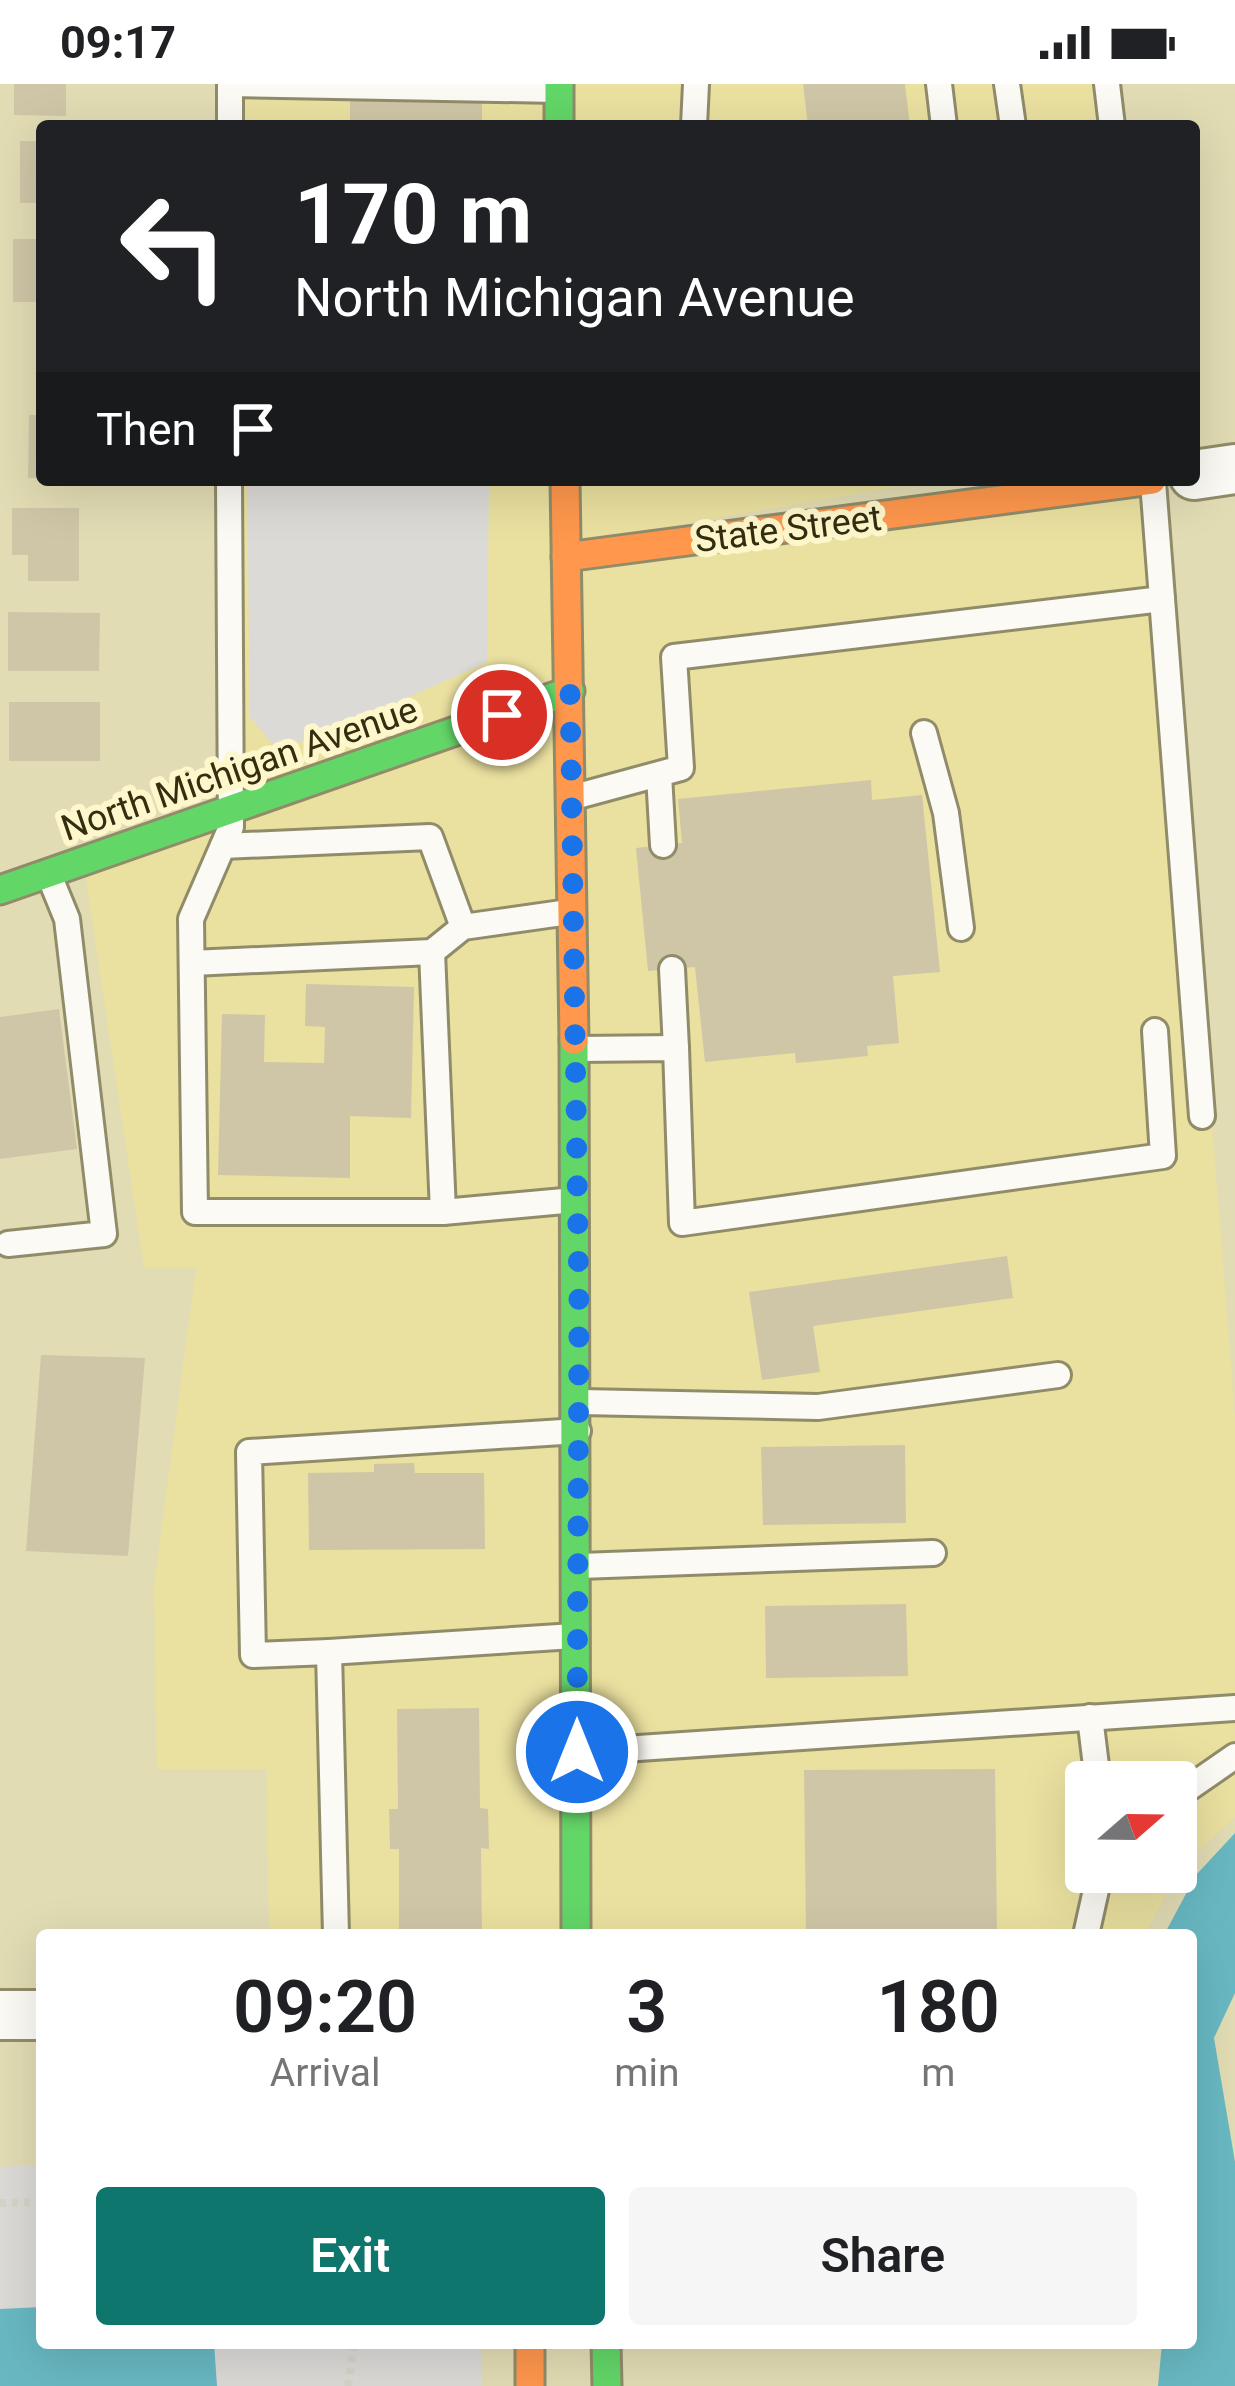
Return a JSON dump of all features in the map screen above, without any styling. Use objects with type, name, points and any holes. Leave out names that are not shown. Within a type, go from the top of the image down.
[{"type":"main road","points":[[559,87],[559,120]]},
{"type":"main road","points":[[565,486],[577,1200],[575,1929]]},
{"type":"main road","name":"State Street","points":[[566,557],[1106,486]]},
{"type":"main road","name":"North Michigan Avenue","points":[[0,890],[570,691]]},
{"type":"main road","points":[[530,2349],[530,2386]]},
{"type":"main road","points":[[606,2349],[608,2386]]},
{"type":"street","points":[[1200,474],[1235,469]]},
{"type":"street","points":[[0,2015],[36,2015]]},
{"type":"lane","points":[[230,120],[230,84],[559,87]]},
{"type":"lane","points":[[694,120],[696,84]]},
{"type":"lane","points":[[939,84],[943,120]]},
{"type":"lane","points":[[1007,84],[1012,120]]},
{"type":"lane","points":[[1107,84],[1111,120]]},
{"type":"lane","points":[[229,486],[230,809],[223,846],[191,920],[195,1212],[443,1212],[577,1200]]},
{"type":"lane","points":[[903,486],[908,512]]},
{"type":"lane","points":[[1153,486],[1202,1116]]},
{"type":"lane","points":[[572,798],[681,768],[674,657],[1162,599]]},
{"type":"lane","points":[[924,733],[946,813],[961,928]]},
{"type":"lane","points":[[659,775],[663,845]]},
{"type":"lane","points":[[223,846],[430,837],[463,927]]},
{"type":"lane","points":[[8,1244],[104,1234],[68,919],[49,873]]},
{"type":"lane","points":[[192,963],[432,952],[463,927],[573,911]]},
{"type":"lane","points":[[432,952],[443,1212]]},
{"type":"lane","points":[[672,969],[682,1223],[1163,1156],[1155,1031]]},
{"type":"lane","points":[[575,1049],[676,1048]]},
{"type":"lane","points":[[578,1402],[818,1406],[1058,1375]]},
{"type":"lane","points":[[577,1636],[253,1655],[249,1452],[578,1431]]},
{"type":"lane","points":[[578,1566],[933,1553]]},
{"type":"lane","points":[[328,1652],[336,1929]]},
{"type":"lane","points":[[577,1752],[1235,1708]]},
{"type":"lane","points":[[1090,1718],[1095,1761]]},
{"type":"lane","points":[[1197,1782],[1235,1756]]},
{"type":"lane","points":[[1087,1929],[1095,1893]]},
{"type":"path","points":[[0,2203],[36,2202]]},
{"type":"path","points":[[348,2386],[353,2349]]},
{"type":"shaded area","points":[[225,84],[554,84],[555,120],[225,120]]},
{"type":"shaded area","points":[[576,84],[1115,84],[1118,120],[576,120]]},
{"type":"shaded area","points":[[223,486],[558,486],[560,685],[222,804]]},
{"type":"shaded area","points":[[247,486],[489,486],[487,662],[320,737],[275,747],[250,717]]},
{"type":"shaded area","points":[[579,486],[901,486],[579,542]]},
{"type":"shaded area","points":[[1162,487],[1235,1417],[1235,1817],[1197,1852],[1197,1761],[1065,1761],[1065,1893],[1167,1893],[1147,1929],[585,1929],[579,566]]},
{"type":"shaded area","points":[[561,704],[565,1929],[269,1929],[267,1769],[157,1769],[154,1587],[196,1267],[144,1268],[85,872]]},
{"type":"shaded area","points":[[36,2165],[36,2349],[482,2349],[482,2386],[0,2386],[0,2167]]},
{"type":"water","points":[[1235,1833],[1235,1993],[1214,2038],[1235,2162],[1235,2386],[1158,2386],[1161,2349],[1197,2349],[1197,1929],[1167,1929],[1186,1893],[1197,1893],[1197,1874]]},
{"type":"water","points":[[36,2307],[36,2349],[214,2349],[217,2386],[0,2386],[0,2309]]},
{"type":"building","points":[[14,84],[66,84],[66,116],[14,115]]},
{"type":"building","points":[[803,84],[905,84],[909,120],[807,120]]},
{"type":"building","points":[[350,99],[482,100],[482,120],[350,120]]},
{"type":"building","points":[[20,141],[36,141],[36,203],[20,203]]},
{"type":"building","points":[[13,239],[36,239],[36,302],[13,302]]},
{"type":"building","points":[[29,415],[36,415],[36,478],[28,478]]},
{"type":"building","points":[[12,508],[79,508],[79,581],[28,581],[28,555],[12,555]]},
{"type":"building","points":[[8,612],[100,613],[99,671],[8,671]]},
{"type":"building","points":[[9,702],[100,702],[100,761],[9,761]]},
{"type":"building","points":[[871,780],[872,800],[922,795],[940,972],[893,976],[899,1043],[867,1046],[868,1056],[796,1063],[795,1053],[705,1062],[695,967],[648,971],[636,848],[682,843],[678,799]]},
{"type":"building","points":[[306,984],[414,987],[411,1118],[350,1116],[350,1178],[218,1175],[222,1014],[265,1015],[264,1062],[324,1063],[325,1027],[305,1026]]},
{"type":"building","points":[[59,1009],[77,1149],[0,1159],[0,1017]]},
{"type":"building","points":[[1007,1256],[1013,1298],[813,1326],[820,1372],[762,1380],[749,1292]]},
{"type":"building","points":[[41,1355],[145,1358],[128,1556],[26,1551]]},
{"type":"building","points":[[905,1445],[906,1523],[763,1525],[761,1447]]},
{"type":"building","points":[[414,1463],[415,1473],[484,1473],[485,1549],[309,1550],[308,1473],[374,1472],[374,1464]]},
{"type":"building","points":[[906,1604],[908,1676],[766,1678],[765,1606]]},
{"type":"building","points":[[479,1708],[480,1808],[488,1809],[489,1849],[481,1848],[482,1929],[399,1929],[399,1849],[390,1849],[389,1809],[398,1809],[397,1709]]},
{"type":"building","points":[[995,1769],[997,1929],[806,1929],[804,1770]]},
{"type":"traffic: fast","points":[[559,84],[559,120]]},
{"type":"traffic: fast","points":[[0,890],[570,691]]},
{"type":"traffic: fast","points":[[574,1040],[576,1929]]},
{"type":"traffic: fast","points":[[606,2349],[607,2386]]},
{"type":"traffic: slow","points":[[565,486],[574,1040]]},
{"type":"traffic: slow","points":[[566,557],[1106,486]]},
{"type":"traffic: slow","points":[[530,2349],[530,2386]]},
{"type":"route","points":[[502,715],[570,691],[579,1306],[577,1752]]}]
